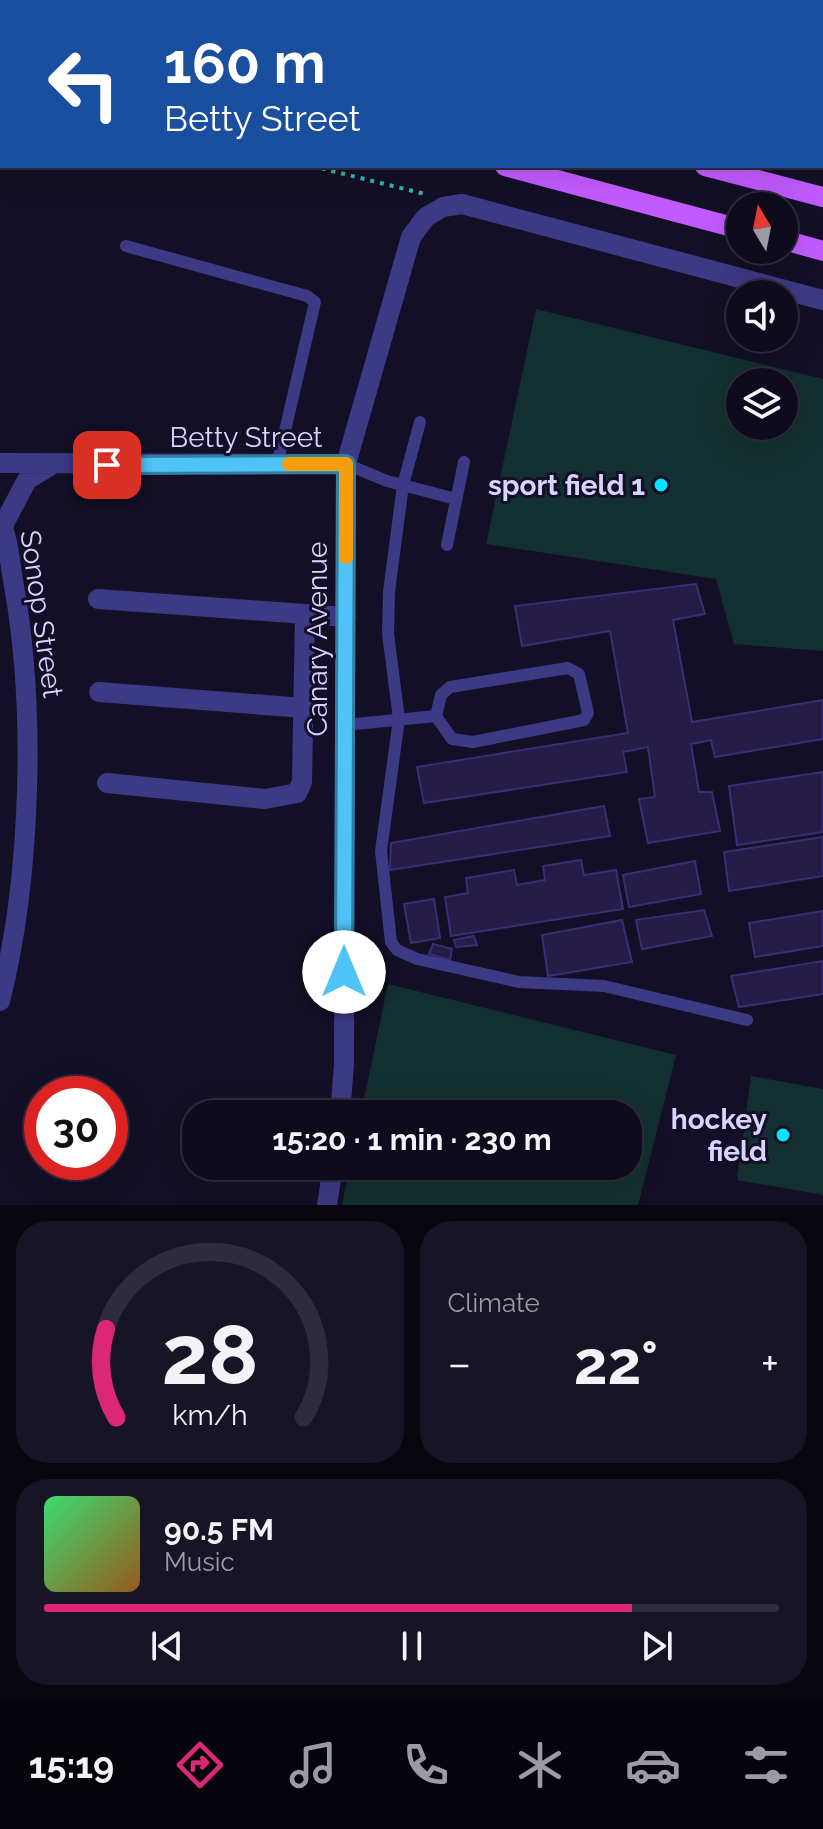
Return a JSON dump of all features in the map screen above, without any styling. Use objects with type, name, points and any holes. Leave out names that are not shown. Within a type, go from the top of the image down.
[{"type":"main road","points":[[512,168],[726,225]]},
{"type":"main road","points":[[713,168],[823,197]]},
{"type":"main road","points":[[798,244],[823,251]]},
{"type":"street","points":[[462,204],[823,300]]},
{"type":"street","name":"Canary Avenue","points":[[341,1100],[344,1065],[346,464],[411,237],[426,217],[443,207],[462,204]]},
{"type":"street","name":"Betty Street","points":[[0,463],[50,466],[346,464]]},
{"type":"street","points":[[1,527],[27,480],[50,466]]},
{"type":"street","name":"Sonop Street","points":[[1,527],[20,622],[28,715],[21,867],[6,936],[1,994]]},
{"type":"street","points":[[98,599],[346,617]]},
{"type":"street","points":[[107,783],[265,799],[297,793],[302,782],[305,614]]},
{"type":"street","points":[[99,692],[304,708]]},
{"type":"street","points":[[327,1205],[331,1180]]},
{"type":"lane","points":[[126,246],[307,296],[315,302],[277,465]]},
{"type":"lane","points":[[420,422],[403,485],[388,608],[399,719],[381,840],[389,933],[397,950],[417,959],[519,982],[604,986],[747,1020]]},
{"type":"lane","points":[[447,545],[464,462]]},
{"type":"lane","points":[[346,464],[403,485],[456,499]]},
{"type":"lane","points":[[568,668],[579,674],[588,713],[584,720],[473,742],[452,739],[436,716],[441,695],[450,687],[568,668]]},
{"type":"lane","points":[[345,725],[436,716]]},
{"type":"path","points":[[320,168],[462,204]]},
{"type":"green space","name":"sport field 1","points":[[536,309],[778,368],[726,368],[726,440],[798,440],[798,373],[823,379],[823,651],[734,644],[716,579],[486,544]]},
{"type":"green space","points":[[388,984],[676,1055],[638,1205],[342,1205],[347,1180],[642,1180],[642,1100],[364,1100]]},
{"type":"green space","name":"hockey field","points":[[751,1076],[823,1089],[823,1195],[737,1180]]},
{"type":"building","points":[[696,584],[705,614],[673,620],[692,722],[823,700],[823,739],[715,757],[711,740],[691,744],[699,792],[712,792],[720,831],[648,843],[639,799],[655,797],[648,747],[623,752],[627,772],[424,803],[417,767],[628,733],[610,631],[522,646],[515,606]]},
{"type":"building","points":[[823,772],[823,832],[737,845],[729,786]]},
{"type":"building","points":[[604,806],[610,836],[390,870],[391,843]]},
{"type":"building","points":[[823,837],[823,876],[729,891],[724,852]]},
{"type":"building","points":[[581,860],[584,875],[616,870],[623,909],[451,936],[445,897],[468,893],[466,878],[514,870],[517,885],[545,880],[543,866]]},
{"type":"building","points":[[695,861],[701,894],[629,907],[623,875]]},
{"type":"building","points":[[434,899],[440,938],[411,943],[404,904]]},
{"type":"building","points":[[704,910],[712,936],[642,949],[636,920]]},
{"type":"building","points":[[823,911],[823,946],[755,957],[749,923]]},
{"type":"building","points":[[622,920],[632,962],[548,976],[542,935]]},
{"type":"building","points":[[474,936],[477,945],[456,947],[454,940]]},
{"type":"building","points":[[433,944],[452,949],[450,960],[429,954]]},
{"type":"building","points":[[823,961],[823,994],[739,1007],[731,976]]},
{"type":"slow traffic","points":[[289,464],[346,464],[346,557]]},
{"type":"place","name":"sport field 1","points":[[661,485]]},
{"type":"place","name":"hockey field","points":[[783,1135]]},
{"type":"route","points":[[107,465],[346,464],[344,972]]}]
